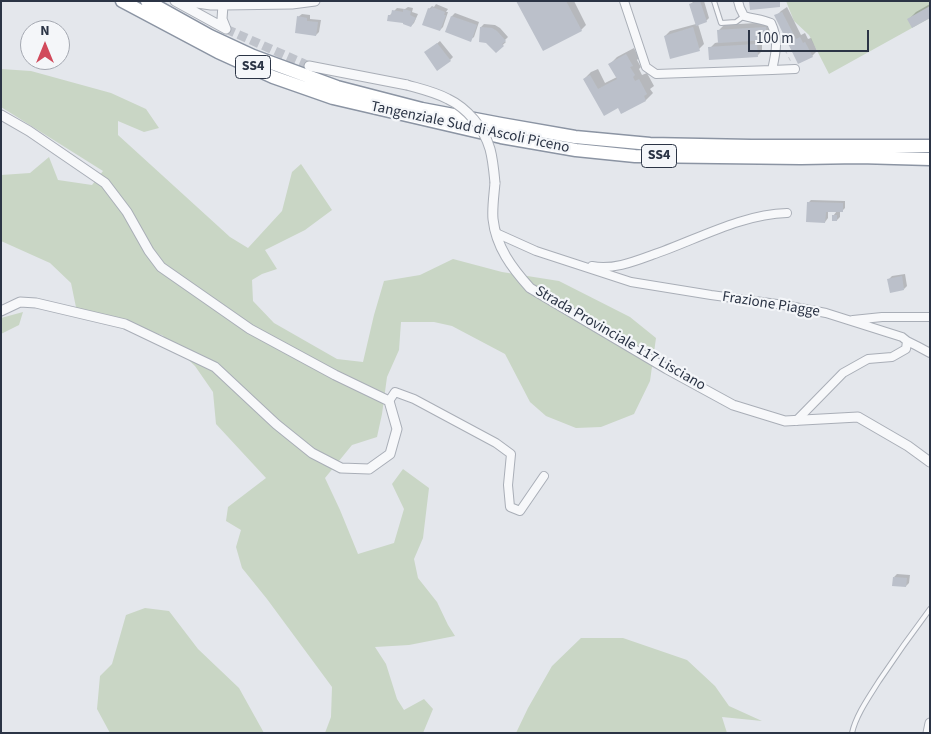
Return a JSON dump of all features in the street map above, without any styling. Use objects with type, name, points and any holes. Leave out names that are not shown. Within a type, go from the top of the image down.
[{"type":"highway","name":"Tangenziale Sud di Ascoli Piceno","points":[[122,1],[218,52],[333,98],[500,137],[576,150],[635,156],[930,158]]},
{"type":"highway","name":"Tangenziale Sud di Ascoli Piceno","points":[[147,1],[210,36],[285,68],[337,87],[422,109],[501,124],[575,137],[650,144],[930,146]]},
{"type":"street","points":[[175,1],[226,29],[222,19],[223,5]]},
{"type":"street","points":[[183,1],[211,5],[292,4],[315,1]]},
{"type":"street","points":[[624,1],[646,67],[656,74],[795,69]]},
{"type":"street","points":[[738,1],[744,16],[762,19],[771,23],[776,34],[776,52],[772,70]]},
{"type":"street","points":[[211,5],[210,16],[212,21]]},
{"type":"street","name":"Strada Provinciale 117 Lisciano","points":[[309,66],[407,85],[431,92],[449,99],[475,121],[483,133],[493,162],[495,184],[493,218],[496,233],[507,259],[530,288],[667,369],[733,404],[785,421],[858,417],[908,446],[930,462]]},
{"type":"street","points":[[1,115],[29,131],[105,183],[127,212],[149,251],[161,267],[250,329],[335,375],[389,401],[397,429],[390,454],[369,469],[340,468],[312,454],[214,367],[125,324],[36,303],[20,302],[1,311]]},
{"type":"street","points":[[568,261],[598,267],[630,263],[745,220],[774,213],[787,213]]},
{"type":"street","name":"Frazione Piagge","points":[[496,233],[536,251],[631,282],[784,305],[849,320],[902,337],[930,354]]},
{"type":"street","points":[[849,320],[882,317],[930,317]]},
{"type":"street","points":[[796,420],[843,373],[868,359],[892,357],[906,350],[907,341]]},
{"type":"street","points":[[389,401],[395,392],[414,399],[496,443],[511,454],[508,485],[510,507],[520,511],[544,476]]},
{"type":"street","points":[[928,733],[930,723]]},
{"type":"lane","points":[[714,1],[721,23],[736,22],[744,16]]},
{"type":"lane","points":[[852,733],[869,697],[930,608]]},
{"type":"path","points":[[784,48],[795,69]]},
{"type":"green space","points":[[786,1],[930,1],[930,18],[829,74],[809,35],[794,21]]},
{"type":"green space","points":[[1,69],[31,71],[111,93],[146,109],[159,128],[144,132],[118,121],[118,135],[230,237],[248,248],[282,211],[292,172],[301,164],[332,210],[305,230],[265,250],[277,269],[252,280],[253,301],[274,323],[337,359],[363,362],[384,281],[420,275],[453,259],[502,272],[559,281],[630,317],[656,338],[650,381],[634,414],[601,427],[576,428],[546,416],[530,402],[505,354],[452,326],[434,322],[401,322],[399,350],[387,377],[377,437],[352,445],[325,478],[358,554],[394,543],[404,509],[392,484],[403,469],[429,488],[423,538],[414,559],[418,578],[437,602],[455,636],[409,645],[375,647],[386,664],[397,699],[404,710],[424,699],[433,709],[423,733],[325,733],[331,717],[332,687],[242,568],[236,547],[241,530],[226,521],[228,507],[266,478],[216,424],[213,392],[195,366],[162,335],[78,317],[71,283],[50,263],[1,241],[1,175],[30,173],[49,157],[58,180],[92,185],[103,171],[1,107]]},
{"type":"green space","points":[[23,312],[19,325],[1,334],[1,318]]},
{"type":"green space","points":[[145,608],[169,611],[198,649],[239,688],[264,733],[110,733],[97,709],[100,676],[112,664],[126,615]]},
{"type":"green space","points":[[581,638],[623,638],[687,660],[715,686],[729,706],[762,721],[722,717],[727,733],[516,733],[552,666]]},
{"type":"building","points":[[516,1],[566,1],[582,31],[543,51]]},
{"type":"building","points":[[700,1],[707,22],[696,26],[689,4]]},
{"type":"building","points":[[749,1],[780,1],[780,7],[750,10]]},
{"type":"building","points":[[930,6],[930,18],[912,28],[907,19]]},
{"type":"building","points":[[432,7],[445,12],[444,15],[446,15],[440,31],[422,25],[428,8],[431,9]]},
{"type":"building","points":[[403,9],[411,11],[410,15],[416,18],[411,27],[403,23],[387,21],[388,15],[391,15],[392,10],[403,12]]},
{"type":"building","points":[[782,12],[796,39],[800,37],[803,43],[805,42],[813,57],[798,64],[774,15]]},
{"type":"building","points":[[297,16],[307,18],[307,21],[318,22],[316,36],[295,33]]},
{"type":"building","points":[[451,16],[477,25],[471,42],[445,32]]},
{"type":"building","points":[[480,27],[492,28],[497,31],[506,41],[502,44],[504,46],[496,53],[486,43],[479,42]]},
{"type":"building","points":[[693,27],[700,51],[670,59],[664,36]]},
{"type":"building","points":[[766,27],[767,40],[718,43],[717,30]]},
{"type":"building","points":[[437,43],[451,61],[437,71],[424,52]]},
{"type":"building","points":[[757,44],[758,57],[709,60],[708,47]]},
{"type":"building","points":[[626,54],[633,66],[630,67],[635,75],[633,77],[635,81],[639,79],[647,94],[644,96],[646,101],[621,114],[618,108],[604,116],[583,79],[590,75],[598,89],[617,79],[608,64]]},
{"type":"building","points":[[807,202],[843,203],[843,212],[826,212],[825,223],[806,222]]},
{"type":"building","points":[[832,215],[837,215],[837,221],[832,221]]},
{"type":"building","points":[[902,276],[904,290],[890,293],[887,279]]},
{"type":"building","points":[[893,577],[907,578],[906,587],[892,586]]},
{"type":"tunnel","points":[[226,29],[309,66]]}]
